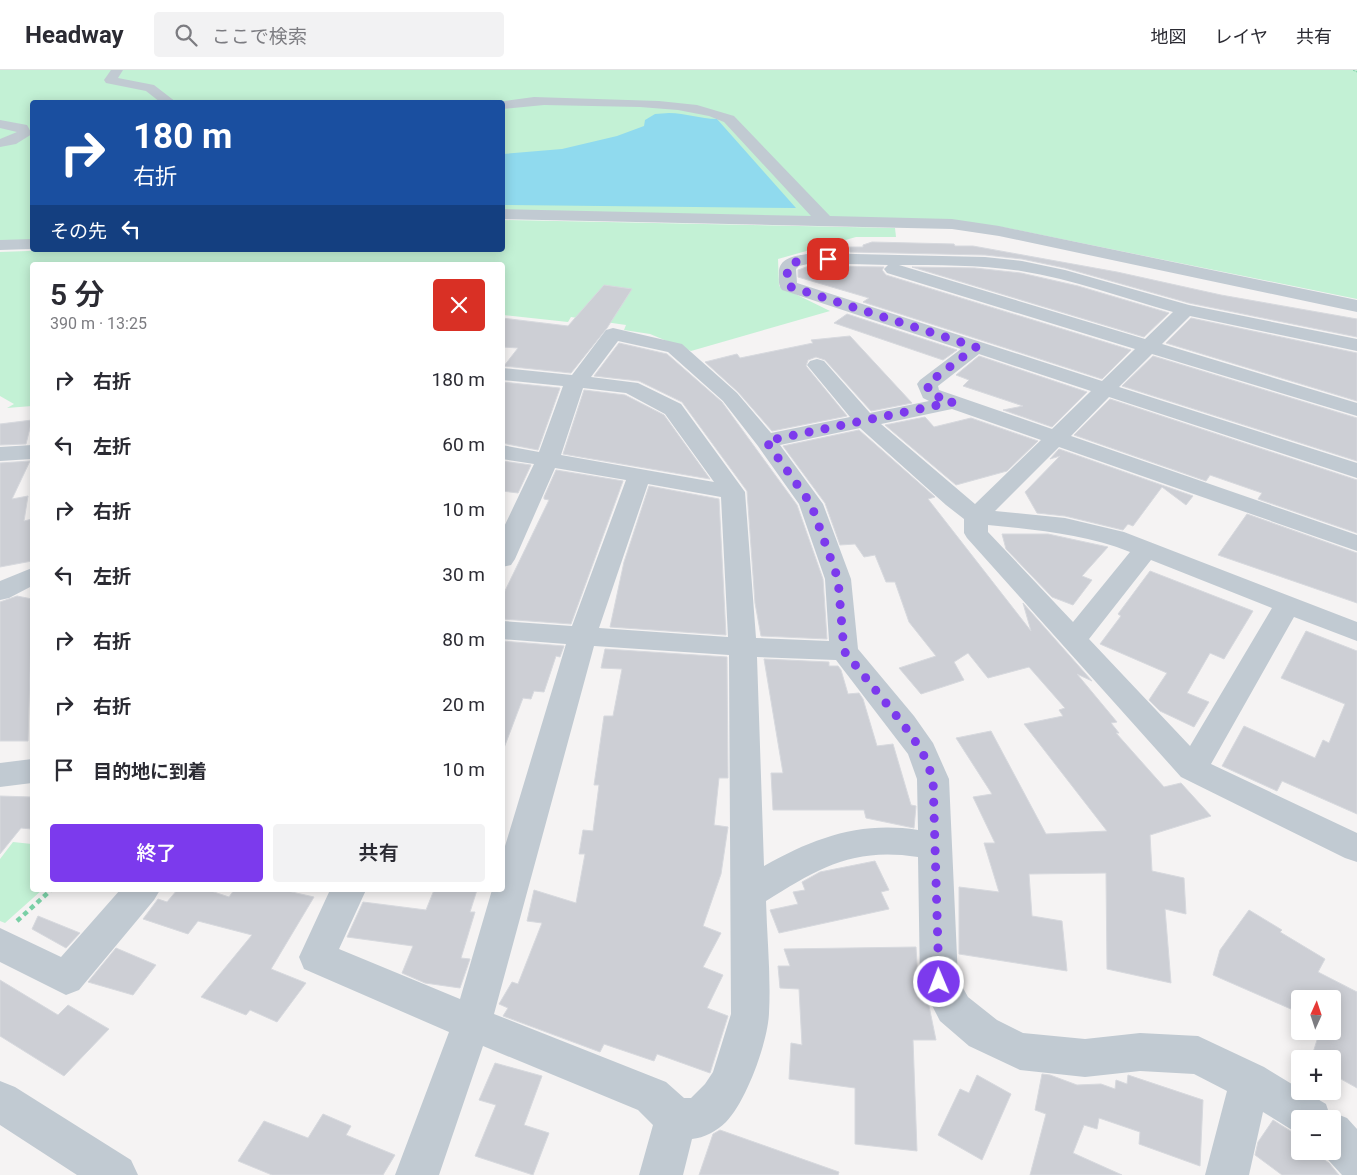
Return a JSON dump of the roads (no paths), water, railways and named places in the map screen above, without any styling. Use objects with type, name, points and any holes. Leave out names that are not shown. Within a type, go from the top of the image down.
[{"type":"street","points":[[117,70],[110,80],[150,88],[165,100]]},
{"type":"street","points":[[505,105],[542,101],[612,103],[669,106],[716,113],[729,119],[824,220]]},
{"type":"street","points":[[0,124],[22,128],[25,134],[11,141],[0,143]]},
{"type":"street","points":[[505,214],[928,223],[987,229],[1357,306]]},
{"type":"street","points":[[0,245],[30,244]]},
{"type":"street","points":[[1357,345],[1186,310],[1059,274],[1022,266],[985,262],[812,258],[793,262],[787,268],[788,286],[1357,471]]},
{"type":"street","points":[[861,259],[1357,410]]},
{"type":"street","points":[[1186,310],[976,516],[976,533],[1192,769],[1357,848]]},
{"type":"street","points":[[505,552],[548,459],[573,387],[613,334],[675,348],[730,397],[766,441],[811,504],[838,579],[844,651],[903,724],[922,751],[933,778],[939,982],[954,1009],[983,1033],[1020,1051],[1085,1058],[1140,1052],[1198,1055],[1250,1080],[1297,1110]]},
{"type":"street","points":[[976,347],[927,384],[930,394],[1357,543]]},
{"type":"street","points":[[817,365],[866,421],[954,500],[976,516],[1065,525],[1115,537],[1357,632]]},
{"type":"street","points":[[347,892],[317,957],[472,1023],[652,1096],[676,1118],[698,1117],[720,1099],[738,1065],[750,1014],[743,647],[733,492],[673,409],[631,387],[505,374]]},
{"type":"street","points":[[766,441],[953,402]]},
{"type":"street","points":[[0,454],[30,452]]},
{"type":"street","points":[[505,452],[733,492]]},
{"type":"street","points":[[417,1175],[472,1023],[582,637],[639,476]]},
{"type":"street","points":[[1073,640],[1146,549]]},
{"type":"street","points":[[0,592],[30,577]]},
{"type":"street","points":[[1192,769],[1287,605]]},
{"type":"street","points":[[505,630],[743,647],[844,651]]},
{"type":"street","points":[[0,775],[30,771]]},
{"type":"street","points":[[748,894],[802,861],[843,844],[879,840],[936,846]]},
{"type":"street","points":[[7,934],[66,978],[140,892]]},
{"type":"street","points":[[1227,1175],[1250,1080]]},
{"type":"street","points":[[0,1101],[116,1175]]},
{"type":"street","points":[[660,1175],[676,1118]]},
{"type":"street","points":[[1341,1143],[1357,1160]]},
{"type":"water","points":[[669,113],[717,119],[796,208],[505,205],[505,154],[562,149],[617,136],[644,126],[645,120],[655,114]]}]
